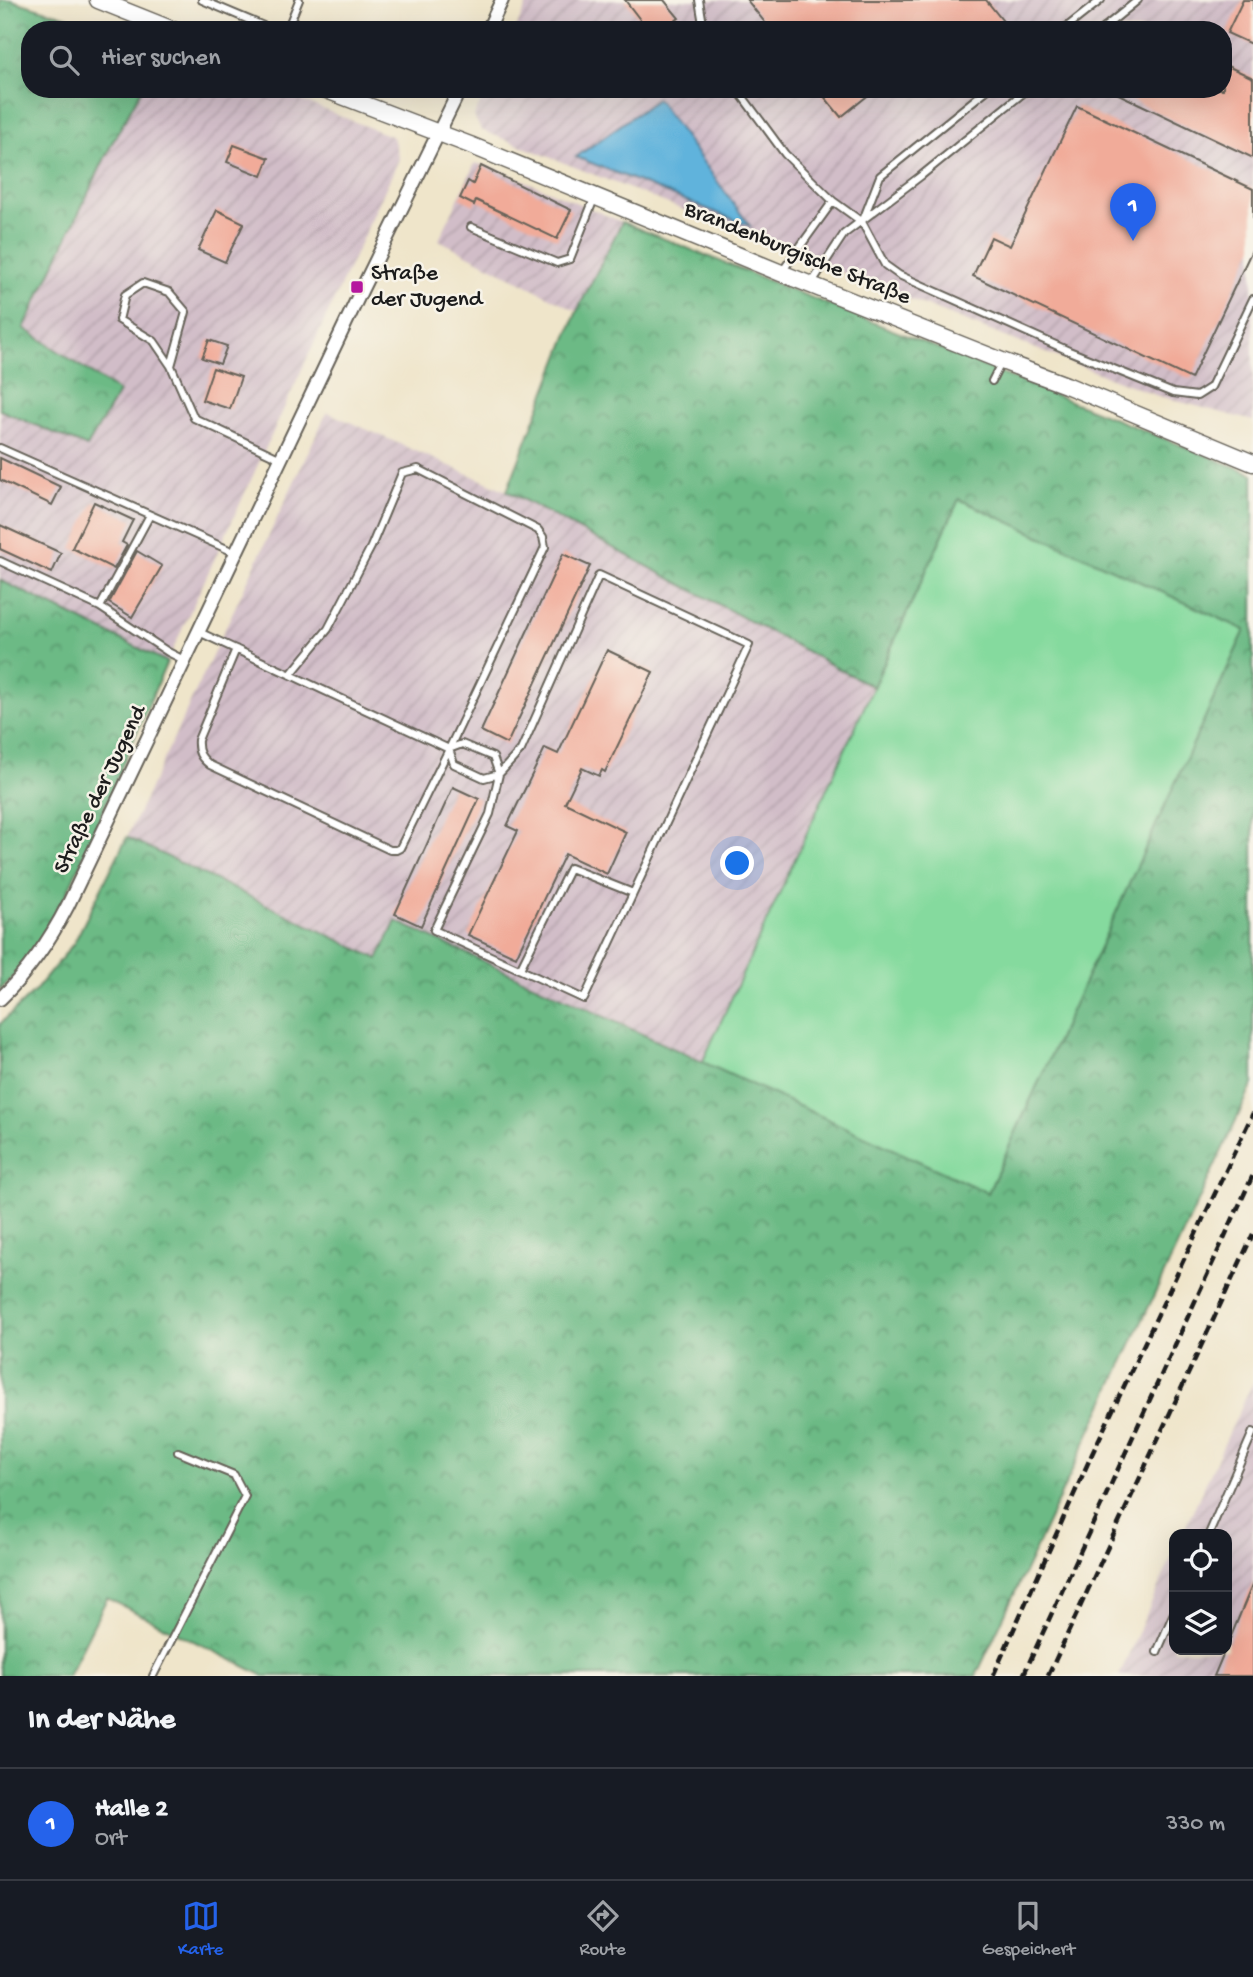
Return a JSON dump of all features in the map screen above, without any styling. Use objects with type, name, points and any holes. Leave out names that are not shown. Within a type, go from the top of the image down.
[{"type":"street","points":[[98,0],[150,21]]},
{"type":"street","points":[[492,21],[502,0]]},
{"type":"street","name":"Brandenburgische Straße","points":[[347,98],[1066,385],[1253,463]]},
{"type":"street","name":"Straße der Jugend","points":[[0,999],[32,963],[56,928],[456,98]]},
{"type":"lane","points":[[202,0],[252,21]]},
{"type":"lane","points":[[291,21],[299,0]]},
{"type":"lane","points":[[699,0],[702,21]]},
{"type":"lane","points":[[1074,21],[1101,0]]},
{"type":"lane","points":[[1112,21],[1138,0]]},
{"type":"lane","points":[[744,98],[785,155],[834,201],[862,222],[884,265],[900,275],[1069,351],[1173,393],[1198,396],[1211,387],[1253,299]]},
{"type":"lane","points":[[862,222],[880,176],[977,98]]},
{"type":"lane","points":[[811,284],[844,234],[1017,98]]},
{"type":"lane","points":[[471,227],[557,263],[570,259],[595,197]]},
{"type":"lane","points":[[781,272],[834,201]]},
{"type":"lane","points":[[171,366],[186,313],[169,292],[143,283],[125,295],[119,320],[154,341],[171,366],[194,418],[281,460]]},
{"type":"lane","points":[[992,380],[1002,361]]},
{"type":"lane","points":[[0,448],[236,553]]},
{"type":"lane","points":[[236,649],[201,731],[197,748],[203,760],[276,797],[390,850],[396,850],[400,848],[449,749],[545,547],[544,537],[538,530],[418,470],[402,473],[371,547],[328,629],[291,674]]},
{"type":"lane","points":[[100,607],[150,515]]},
{"type":"lane","points":[[0,561],[100,607],[186,662]]},
{"type":"lane","points":[[598,575],[749,645],[633,894],[584,999],[434,930],[490,814],[499,774],[521,750],[598,575]]},
{"type":"lane","points":[[200,632],[449,749],[454,764],[484,778],[499,774]]},
{"type":"lane","points":[[449,749],[462,744],[493,757],[499,774]]},
{"type":"lane","points":[[520,969],[570,868],[633,894]]},
{"type":"lane","points":[[1211,1529],[1253,1432]]},
{"type":"lane","points":[[153,1676],[245,1496],[234,1475],[178,1452]]},
{"type":"lane","points":[[1157,1652],[1169,1625]]},
{"type":"shaded area","points":[[529,0],[1253,0],[1253,421],[1158,396],[1013,340],[481,130],[474,116],[483,98],[1232,98],[1232,21],[519,21]]},
{"type":"shaded area","points":[[137,98],[296,98],[393,137],[399,159],[167,662],[0,580],[0,410],[86,447],[118,392],[23,329],[112,143]]},
{"type":"shaded area","points":[[475,163],[497,169],[622,222],[577,311],[439,240]]},
{"type":"shaded area","points":[[327,412],[507,491],[873,687],[702,1063],[396,922],[378,959],[127,837]]},
{"type":"shaded area","points":[[1253,1382],[1253,1676],[1119,1676],[1169,1563],[1169,1655],[1232,1655],[1232,1529],[1184,1529]]},
{"type":"green space","points":[[0,0],[11,0],[81,21],[21,21],[21,98],[137,98],[112,143],[24,328],[119,392],[87,447],[0,410]]},
{"type":"green space","points":[[622,222],[1253,474],[1253,1084],[976,1676],[264,1676],[107,1598],[68,1676],[0,1676],[0,1024],[35,991],[74,943],[127,837],[378,959],[396,921],[988,1193],[1245,630],[959,499],[873,687],[507,491],[577,311]]},
{"type":"green space","points":[[959,499],[1246,630],[988,1193],[702,1063]]},
{"type":"green space","points":[[0,580],[167,662],[60,908],[33,952],[0,990]]},
{"type":"water","points":[[657,99],[750,226],[576,157]]},
{"type":"building","points":[[625,0],[664,0],[679,18],[675,21],[641,21]]},
{"type":"building","points":[[747,0],[986,0],[1003,21],[764,21]]},
{"type":"building","points":[[1243,0],[1253,0],[1253,45],[1232,35],[1232,23]]},
{"type":"building","points":[[1232,68],[1253,78],[1253,158],[1127,98],[1232,98]]},
{"type":"building","points":[[825,98],[865,98],[841,117]]},
{"type":"building","points":[[1077,106],[1253,189],[1253,248],[1191,379],[973,276],[991,237],[1010,246]]},
{"type":"building","points":[[234,145],[269,158],[262,176],[227,162]]},
{"type":"building","points":[[481,166],[571,210],[557,239],[476,200],[474,205],[460,198],[468,181],[473,184]]},
{"type":"building","points":[[217,210],[244,223],[225,262],[198,250]]},
{"type":"building","points":[[209,340],[227,346],[220,364],[202,358]]},
{"type":"building","points":[[213,368],[241,377],[230,409],[202,400]]},
{"type":"building","points":[[0,458],[61,487],[52,505],[0,480]]},
{"type":"building","points":[[94,502],[133,520],[122,542],[127,545],[114,569],[72,548]]},
{"type":"building","points":[[0,525],[61,553],[52,573],[0,549]]},
{"type":"building","points":[[137,551],[162,566],[132,617],[109,603]]},
{"type":"building","points":[[563,554],[590,566],[507,744],[481,731]]},
{"type":"building","points":[[607,650],[653,672],[605,772],[602,770],[599,776],[582,768],[565,803],[626,832],[607,874],[565,854],[516,957],[468,935],[518,831],[507,826],[523,793],[545,748],[558,754]]},
{"type":"building","points":[[453,787],[479,799],[421,926],[395,914]]},
{"type":"building","points":[[1253,1583],[1253,1676],[1214,1676],[1223,1655],[1232,1655],[1232,1634]]},
{"type":"railway","points":[[993,1676],[1092,1454],[1253,1113]]},
{"type":"railway","points":[[1023,1676],[1253,1175]]},
{"type":"railway","points":[[1048,1676],[1253,1234]]},
{"type":"place","name":"Halle 2","points":[[1133,241]]},
{"type":"place","name":"Straße der Jugend","points":[[357,287]]}]
